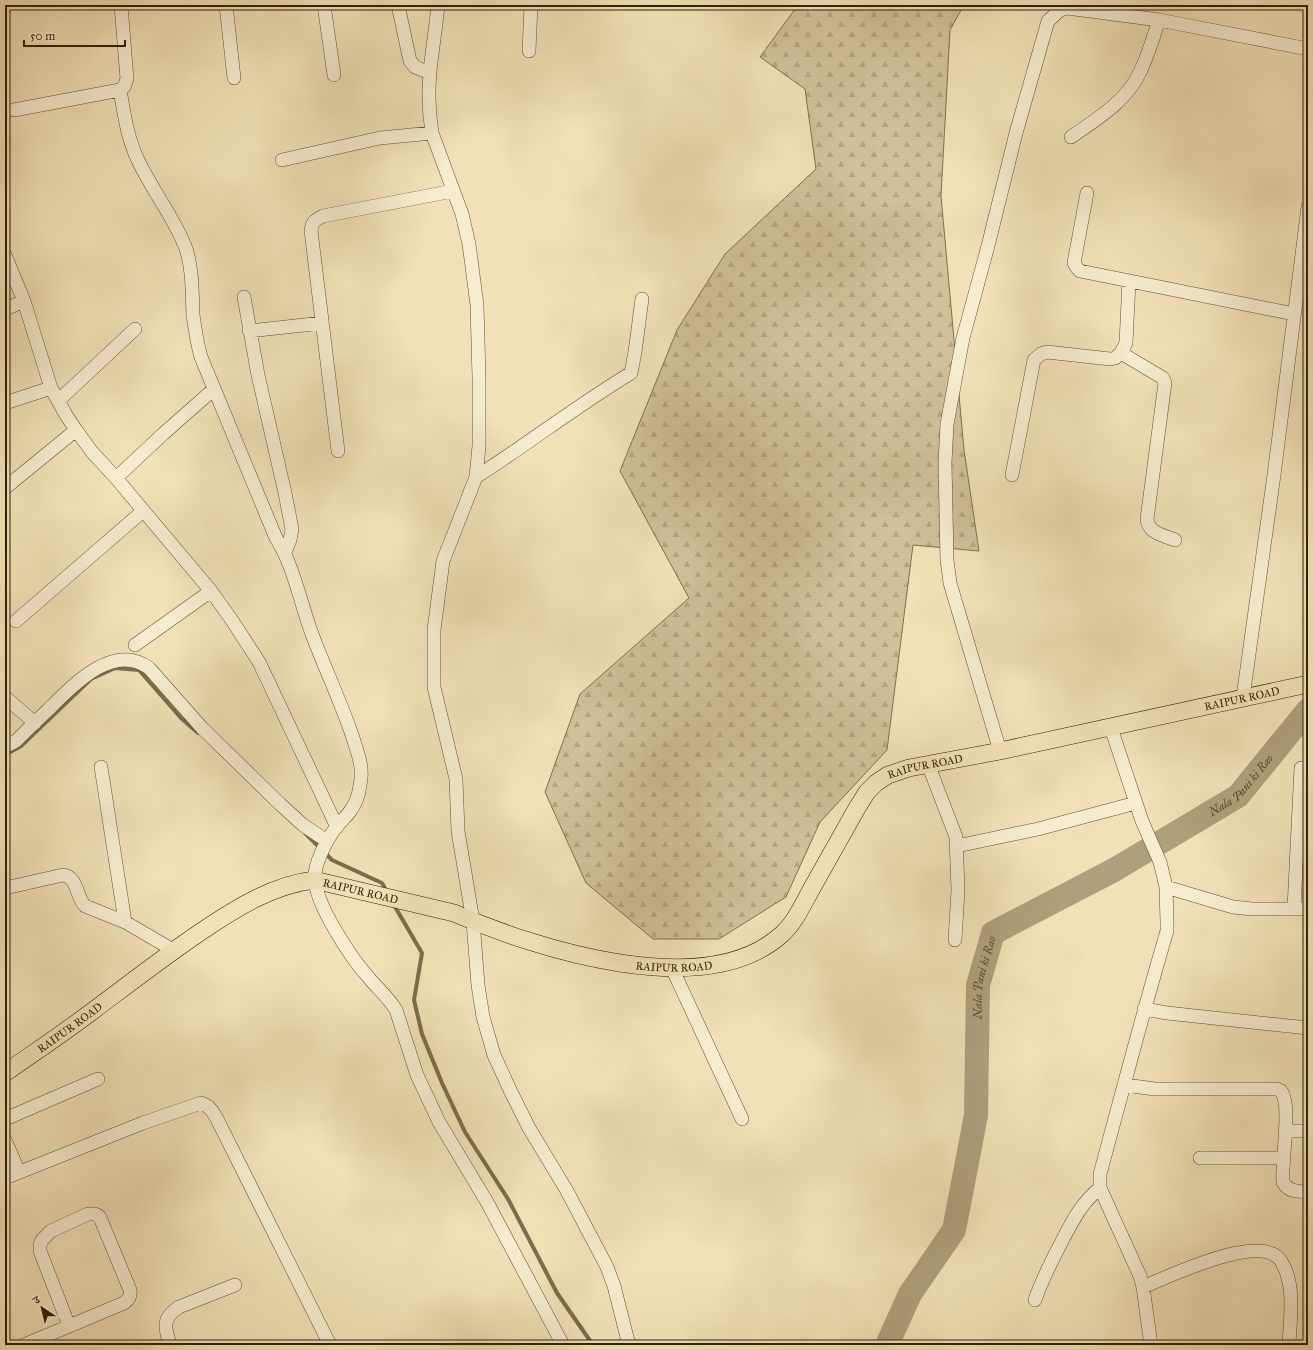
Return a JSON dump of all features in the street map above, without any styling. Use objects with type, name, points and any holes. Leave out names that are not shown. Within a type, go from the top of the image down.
[{"type":"main road","name":"RAIPUR ROAD","points":[[5,1073],[73,1026],[173,950],[225,916],[265,894],[290,885],[314,880],[454,913],[473,922],[559,951],[630,964],[672,968],[710,966],[743,958],[763,950],[782,935],[797,916],[867,792],[876,783],[888,775],[909,768],[1111,728],[1308,684]]},
{"type":"street","points":[[14,110],[120,90],[124,87],[127,79],[121,5]]},
{"type":"street","points":[[226,5],[234,78]]},
{"type":"street","points":[[324,5],[334,75]]},
{"type":"street","points":[[398,5],[410,61],[415,67],[430,73]]},
{"type":"street","points":[[438,5],[430,73],[432,134],[462,214],[470,244],[477,305],[479,384],[476,477],[443,561],[434,637],[434,687],[456,779],[458,831],[473,922],[478,985],[483,1017],[494,1055],[530,1128],[567,1191],[607,1267],[614,1286],[629,1345]]},
{"type":"street","points":[[529,51],[531,5]]},
{"type":"street","points":[[1000,751],[950,583],[947,560],[945,462],[947,424],[963,338],[1016,133],[1048,22],[1060,10],[1068,8],[1159,20],[1308,49]]},
{"type":"street","points":[[1072,137],[1112,108],[1133,85],[1140,73],[1159,20]]},
{"type":"street","points":[[120,90],[127,128],[133,149],[143,171],[185,246],[192,283],[193,314],[198,345],[214,389],[276,538],[285,552],[312,633],[346,716],[361,764],[361,784],[356,802],[337,827],[324,848],[316,867],[314,880],[323,905],[350,956],[368,978],[392,1003],[396,1010],[417,1075],[439,1122],[487,1202],[563,1345]]},
{"type":"street","points":[[282,160],[380,138],[432,134]]},
{"type":"street","points":[[338,451],[311,231],[313,222],[323,216],[453,191]]},
{"type":"street","points":[[1087,193],[1074,262],[1075,266],[1080,271],[1294,314]]},
{"type":"street","points":[[1243,698],[1274,475],[1294,314],[1303,282],[1308,207]]},
{"type":"street","points":[[5,255],[24,301],[51,388],[58,401],[92,452],[116,478],[211,591],[259,662],[337,827]]},
{"type":"street","points":[[1012,475],[1034,360],[1037,356],[1047,352],[1110,359],[1115,358],[1121,353],[1126,343],[1129,281]]},
{"type":"street","points":[[244,297],[292,529],[290,540],[285,552]]},
{"type":"street","points":[[476,477],[513,454],[593,396],[631,373],[642,299]]},
{"type":"street","points":[[5,309],[24,301]]},
{"type":"street","points":[[250,331],[322,323]]},
{"type":"street","points":[[58,401],[135,329]]},
{"type":"street","points":[[1121,353],[1163,378],[1166,383],[1147,519],[1149,526],[1154,532],[1175,540]]},
{"type":"street","points":[[5,403],[51,388]]},
{"type":"street","points":[[116,478],[214,389]]},
{"type":"street","points":[[5,488],[76,430]]},
{"type":"street","points":[[16,621],[143,511]]},
{"type":"street","points":[[135,645],[211,591]]},
{"type":"street","points":[[5,747],[16,741],[70,688],[93,670],[109,663],[122,660],[135,660],[150,668],[202,728],[303,825],[324,848]]},
{"type":"street","points":[[5,697],[35,723]]},
{"type":"street","points":[[1111,728],[1142,821],[1160,862],[1166,886],[1168,922],[1166,931],[1100,1174],[1100,1188],[1140,1276],[1143,1287],[1151,1345]]},
{"type":"street","points":[[928,764],[954,831],[957,846],[958,890],[955,940]]},
{"type":"street","points":[[101,767],[125,922]]},
{"type":"street","points":[[1294,908],[1301,768]]},
{"type":"street","points":[[957,846],[1038,829],[1136,803]]},
{"type":"street","points":[[5,888],[63,875],[67,876],[73,880],[81,902],[85,906],[125,922],[173,950]]},
{"type":"street","points":[[1166,886],[1233,907],[1252,909],[1308,909]]},
{"type":"street","points":[[672,968],[742,1119]]},
{"type":"street","points":[[1144,1009],[1175,1014],[1308,1028]]},
{"type":"street","points":[[5,1119],[98,1079]]},
{"type":"street","points":[[1124,1085],[1155,1089],[1280,1090],[1283,1092],[1284,1098],[1286,1131],[1282,1178],[1285,1186],[1295,1191],[1308,1192]]},
{"type":"street","points":[[5,1178],[143,1123],[201,1103],[206,1105],[210,1108],[217,1119],[330,1345]]},
{"type":"street","points":[[1286,1131],[1308,1132]]},
{"type":"street","points":[[5,1140],[19,1172]]},
{"type":"street","points":[[1200,1158],[1283,1158]]},
{"type":"street","points":[[1035,1300],[1044,1275],[1076,1214],[1086,1201],[1100,1188]]},
{"type":"street","points":[[24,1345],[124,1303],[129,1299],[130,1290],[101,1220],[99,1216],[95,1214],[88,1214],[51,1231],[42,1240],[40,1245],[40,1251],[69,1326]]},
{"type":"street","points":[[1143,1287],[1216,1258],[1255,1251],[1266,1251],[1274,1254],[1282,1263],[1289,1281],[1289,1345]]},
{"type":"street","points":[[170,1345],[165,1327],[166,1320],[174,1311],[179,1307],[235,1285]]},
{"type":"green space","points":[[798,5],[964,5],[950,30],[941,196],[964,450],[979,551],[913,545],[887,750],[820,822],[786,897],[719,939],[653,939],[586,883],[545,792],[580,694],[689,598],[620,471],[677,330],[725,254],[816,169],[805,89],[760,57]]},
{"type":"waterway","points":[[5,755],[21,746],[91,679],[115,668],[139,670],[181,718],[198,733]]},
{"type":"waterway","name":"Nala Pani ki Rao","points":[[887,1345],[910,1294],[954,1230],[976,1115],[978,985],[993,933],[1114,870],[1238,796],[1308,710]]},
{"type":"waterway","points":[[305,833],[332,860],[382,883],[387,892]]},
{"type":"waterway","points":[[394,905],[422,953],[414,1000],[422,1034],[442,1083],[465,1132],[508,1199],[557,1293],[593,1345]]}]
